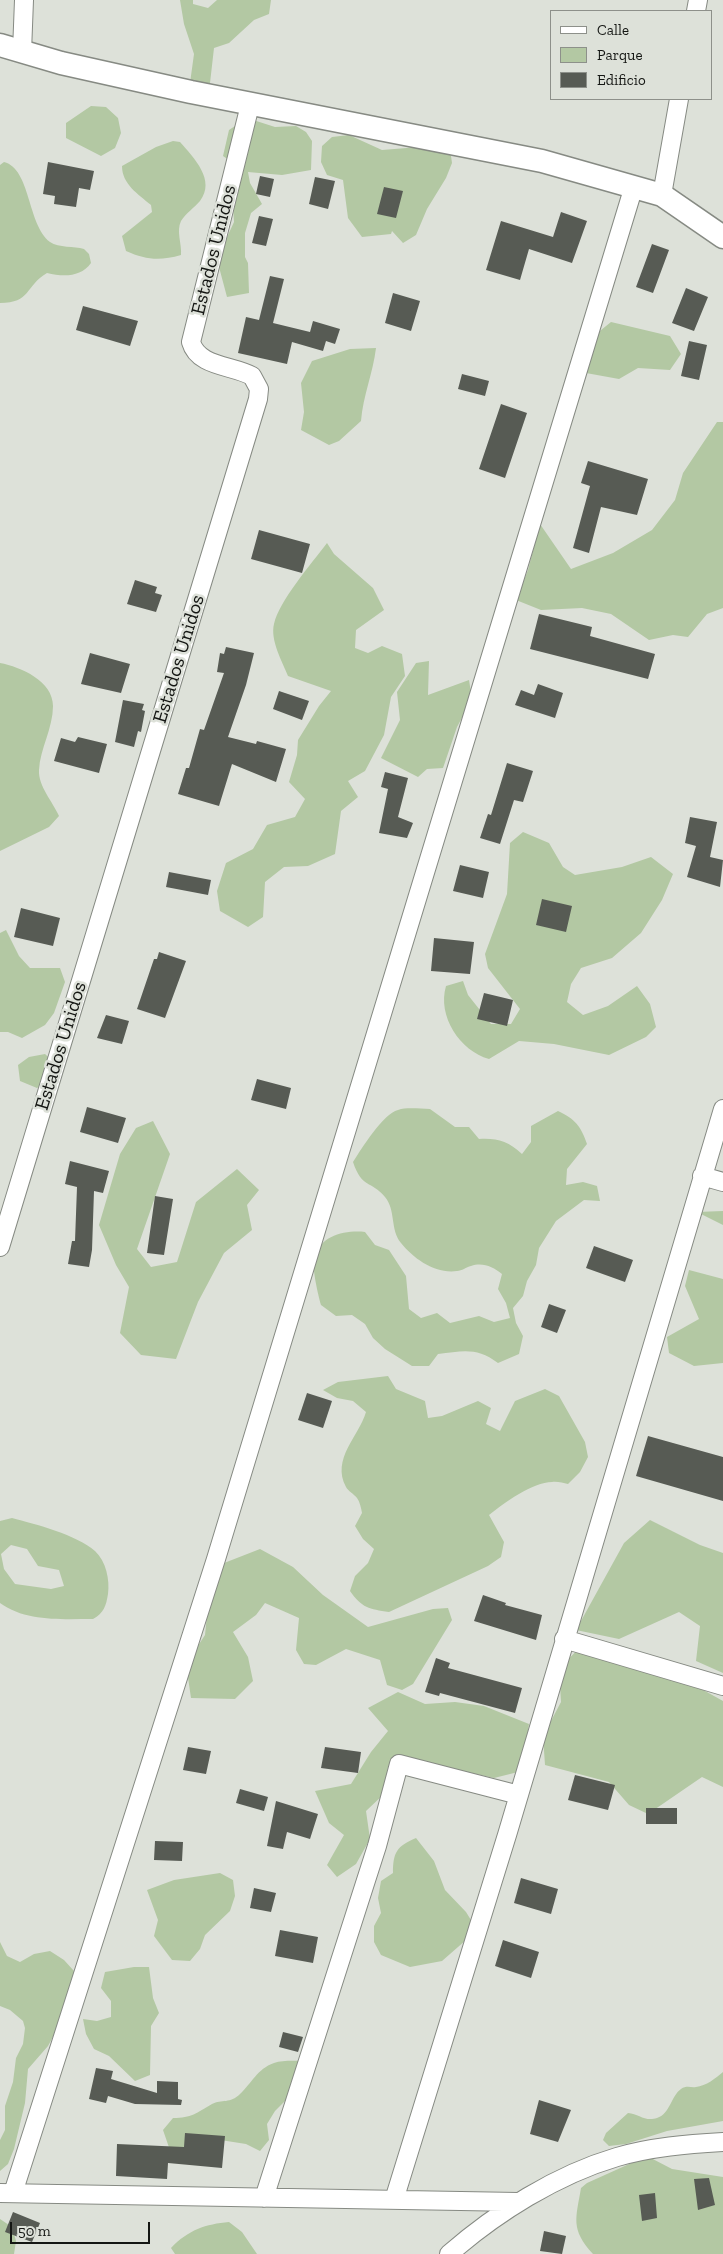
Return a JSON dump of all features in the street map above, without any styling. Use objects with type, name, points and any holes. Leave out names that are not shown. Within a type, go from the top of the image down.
[{"type":"street","points":[[22,52],[24,0]]},
{"type":"street","points":[[0,45],[60,63],[250,105],[542,161],[662,195],[723,237]]},
{"type":"street","points":[[662,195],[680,100]]},
{"type":"street","name":"Estados Unidos","points":[[0,1247],[258,399],[259,389],[252,376],[205,360],[193,349],[191,342],[250,105]]},
{"type":"street","points":[[518,2202],[6,2193],[216,1559],[446,797],[634,186]]},
{"type":"street","points":[[394,2200],[518,1795],[723,1109]]},
{"type":"street","points":[[702,1176],[723,1182]]},
{"type":"street","points":[[564,1640],[723,1686]]},
{"type":"street","points":[[264,2198],[377,1846],[399,1764],[518,1795]]},
{"type":"street","points":[[449,2254],[475,2231],[518,2202],[549,2185],[617,2157],[678,2145],[723,2142]]},
{"type":"green space","points":[[180,0],[193,0],[193,4],[208,8],[217,0],[271,0],[269,14],[254,20],[229,43],[214,48],[210,83],[190,83],[194,54],[184,24]]},
{"type":"green space","points":[[91,106],[106,107],[118,118],[121,133],[115,148],[101,156],[66,138],[66,123]]},
{"type":"green space","points":[[247,118],[275,127],[296,126],[306,132],[312,141],[311,170],[282,175],[248,172],[250,183],[262,204],[251,213],[245,233],[245,257],[248,263],[249,293],[227,297],[219,267],[223,246],[234,222],[232,189],[239,167],[223,156],[229,130]]},
{"type":"green space","points":[[349,135],[382,150],[419,147],[450,149],[452,163],[446,178],[427,209],[416,235],[403,243],[392,231],[391,234],[362,237],[348,218],[343,180],[327,175],[321,162],[322,146],[332,137]]},
{"type":"green space","points":[[173,141],[180,142],[197,162],[206,185],[200,201],[181,221],[179,229],[181,255],[153,259],[126,251],[122,236],[152,212],[151,205],[136,193],[128,183],[122,166],[156,147]]},
{"type":"green space","points":[[4,162],[13,167],[19,175],[43,234],[54,244],[84,249],[89,254],[91,263],[87,268],[72,275],[47,273],[23,297],[10,302],[0,303],[0,165]]},
{"type":"green space","points":[[611,322],[670,336],[681,354],[670,370],[638,368],[619,379],[586,373],[590,339]]},
{"type":"green space","points":[[376,348],[361,421],[339,441],[329,445],[301,430],[304,412],[301,383],[312,361],[350,349]]},
{"type":"green space","points":[[717,422],[723,422],[723,608],[707,614],[688,637],[673,635],[649,640],[611,614],[582,608],[541,610],[516,600],[528,570],[540,524],[571,569],[613,553],[652,530],[675,500],[683,473]]},
{"type":"green space","points":[[327,543],[334,554],[373,588],[384,610],[356,630],[355,648],[368,653],[382,646],[402,654],[405,676],[391,697],[384,735],[365,771],[348,781],[358,797],[341,811],[335,854],[308,866],[284,867],[265,882],[263,917],[248,927],[220,911],[217,891],[226,863],[253,849],[267,825],[295,817],[305,799],[289,782],[297,755],[298,740],[319,706],[331,691],[288,676],[277,650],[273,630],[282,604]]},
{"type":"green space","points":[[429,661],[428,695],[469,680],[472,699],[457,727],[443,768],[427,769],[418,777],[381,758],[400,720],[397,692],[416,663]]},
{"type":"green space","points":[[0,663],[26,672],[42,682],[52,697],[51,722],[40,762],[39,776],[43,788],[59,816],[49,827],[0,851]]},
{"type":"green space","points":[[523,832],[549,843],[563,867],[575,875],[622,867],[651,857],[673,874],[662,900],[641,933],[612,958],[581,968],[571,984],[567,1002],[583,1015],[608,1006],[637,986],[650,1004],[656,1027],[646,1037],[609,1055],[554,1044],[519,1041],[489,1059],[478,1055],[469,1048],[453,1031],[445,1009],[444,997],[446,986],[463,981],[468,995],[491,1024],[511,1024],[520,1009],[488,968],[485,954],[507,894],[510,843]]},
{"type":"green space","points":[[6,930],[19,956],[30,968],[60,968],[65,982],[54,1013],[45,1025],[22,1038],[8,1032],[0,1032],[0,933]]},
{"type":"green space","points":[[45,1054],[57,1065],[51,1078],[37,1088],[20,1081],[18,1065],[29,1057]]},
{"type":"green space","points":[[430,1109],[455,1127],[469,1127],[479,1139],[502,1141],[522,1154],[531,1142],[531,1126],[558,1111],[577,1124],[587,1144],[567,1169],[566,1185],[583,1182],[597,1186],[600,1201],[584,1200],[556,1221],[539,1248],[536,1265],[527,1281],[523,1296],[513,1308],[516,1323],[523,1336],[519,1354],[498,1363],[483,1354],[462,1351],[438,1354],[429,1366],[412,1366],[385,1349],[373,1338],[365,1324],[352,1315],[336,1316],[321,1305],[314,1268],[314,1258],[317,1250],[328,1239],[342,1233],[365,1232],[375,1245],[389,1250],[406,1276],[409,1309],[421,1318],[437,1313],[450,1323],[479,1316],[494,1322],[510,1318],[506,1303],[498,1289],[502,1274],[484,1265],[475,1265],[459,1271],[441,1270],[419,1260],[406,1249],[398,1238],[395,1232],[391,1208],[385,1197],[363,1180],[356,1171],[353,1162],[373,1132],[386,1118],[398,1110]]},
{"type":"green space","points":[[153,1121],[170,1154],[137,1249],[151,1267],[177,1262],[196,1202],[237,1169],[259,1190],[247,1205],[252,1230],[224,1253],[198,1302],[176,1359],[141,1355],[120,1333],[129,1287],[116,1265],[99,1225],[120,1154],[136,1128]]},
{"type":"green space","points":[[723,1211],[723,1225],[697,1212]]},
{"type":"green space","points":[[689,1270],[723,1279],[723,1363],[694,1366],[669,1353],[667,1337],[699,1319],[685,1286]]},
{"type":"green space","points":[[388,1376],[396,1389],[425,1401],[428,1418],[442,1416],[478,1401],[491,1408],[486,1424],[500,1431],[515,1401],[545,1389],[559,1396],[585,1442],[588,1457],[580,1472],[568,1484],[554,1482],[536,1485],[511,1499],[489,1515],[504,1542],[501,1557],[488,1566],[389,1612],[366,1607],[350,1591],[355,1576],[368,1563],[374,1549],[363,1539],[355,1526],[362,1513],[361,1507],[357,1498],[346,1487],[342,1477],[344,1457],[366,1412],[353,1401],[337,1398],[323,1390],[338,1382]]},
{"type":"green space","points":[[12,1518],[44,1527],[78,1540],[95,1551],[102,1560],[108,1583],[106,1602],[100,1614],[93,1619],[45,1618],[21,1614],[0,1603],[0,1521]],"holes":[[[11,1545],[27,1549],[38,1566],[59,1570],[64,1586],[51,1589],[15,1584],[4,1569],[1,1554]]]},
{"type":"green space","points":[[650,1520],[700,1545],[723,1553],[723,1673],[696,1661],[700,1626],[679,1612],[619,1639],[576,1630],[624,1543]]},
{"type":"green space","points":[[260,1549],[293,1567],[323,1595],[368,1627],[433,1609],[448,1608],[452,1620],[413,1684],[402,1690],[387,1685],[380,1660],[346,1649],[316,1665],[304,1664],[296,1650],[299,1618],[265,1603],[256,1615],[233,1632],[248,1657],[253,1681],[235,1699],[191,1698],[186,1664],[205,1635],[211,1576],[219,1565]]},
{"type":"green space","points":[[584,1643],[687,1681],[723,1701],[723,1787],[702,1777],[648,1814],[629,1805],[609,1782],[545,1765],[543,1736],[561,1702],[559,1669]]},
{"type":"green space","points":[[398,1692],[425,1704],[455,1702],[484,1706],[529,1724],[522,1771],[494,1778],[454,1769],[388,1767],[384,1794],[366,1811],[370,1839],[356,1864],[337,1877],[327,1865],[344,1835],[329,1823],[315,1791],[351,1784],[371,1752],[388,1731],[368,1708]]},
{"type":"green space","points":[[416,1838],[434,1861],[445,1890],[466,1912],[474,1925],[466,1940],[442,1961],[410,1967],[381,1955],[374,1942],[374,1926],[381,1913],[378,1898],[381,1881],[393,1873],[395,1855],[400,1847]]},
{"type":"green space","points":[[220,1873],[233,1880],[235,1896],[230,1911],[205,1935],[200,1949],[190,1961],[172,1960],[154,1936],[158,1920],[147,1890],[174,1880]]},
{"type":"green space","points":[[0,1942],[7,1956],[20,1962],[34,1954],[50,1951],[64,1960],[74,1971],[63,2018],[48,2046],[28,2069],[25,2103],[14,2149],[8,2164],[0,2171],[0,2140],[5,2130],[5,2106],[13,2082],[16,2058],[23,2044],[25,2028],[23,2021],[10,2010],[0,2006]]},
{"type":"green space","points":[[134,1967],[149,1967],[153,1998],[159,2013],[151,2026],[150,2075],[135,2081],[109,2056],[94,2049],[86,2034],[83,2019],[97,2021],[111,2017],[111,2001],[101,1988],[105,1972]]},
{"type":"green space","points":[[305,2061],[298,2088],[275,2111],[267,2124],[269,2140],[260,2151],[246,2144],[214,2139],[173,2159],[163,2130],[173,2118],[189,2116],[212,2104],[233,2099],[263,2069],[274,2063]]},
{"type":"green space","points":[[723,2072],[723,2121],[667,2131],[626,2144],[609,2146],[603,2140],[606,2133],[628,2113],[649,2119],[657,2118],[665,2113],[681,2089],[703,2085]]},
{"type":"green space","points":[[647,2156],[672,2169],[723,2177],[723,2254],[593,2254],[586,2245],[576,2223],[581,2188],[587,2183]]},
{"type":"green space","points":[[0,2219],[12,2227],[16,2241],[14,2254],[0,2254]]},
{"type":"green space","points":[[229,2222],[242,2232],[257,2254],[175,2254],[171,2248],[191,2232],[213,2224]]},
{"type":"building","points":[[48,162],[94,171],[90,190],[79,188],[76,207],[54,204],[55,196],[43,194]]},
{"type":"building","points":[[260,176],[274,179],[270,197],[256,194]]},
{"type":"building","points":[[315,177],[335,181],[328,209],[309,204]]},
{"type":"building","points":[[384,187],[403,191],[396,218],[377,214]]},
{"type":"building","points":[[561,212],[587,221],[572,263],[529,249],[520,280],[486,270],[501,221],[553,237]]},
{"type":"building","points":[[259,216],[273,219],[266,246],[252,243]]},
{"type":"building","points":[[652,244],[669,250],[653,293],[636,287]]},
{"type":"building","points":[[270,276],[284,279],[273,323],[310,332],[313,321],[340,329],[335,344],[326,341],[323,351],[292,342],[287,364],[238,353],[246,317],[259,320]]},
{"type":"building","points":[[686,288],[708,297],[694,331],[672,323]]},
{"type":"building","points":[[393,293],[420,301],[411,331],[385,323]]},
{"type":"building","points":[[83,306],[138,321],[130,346],[76,330]]},
{"type":"building","points":[[689,341],[707,345],[699,380],[681,376]]},
{"type":"building","points":[[462,374],[489,381],[485,396],[458,389]]},
{"type":"building","points":[[501,404],[527,413],[505,478],[479,469]]},
{"type":"building","points":[[588,461],[648,479],[637,515],[601,507],[589,553],[573,548],[590,486],[581,483]]},
{"type":"building","points":[[259,530],[310,544],[302,573],[251,559]]},
{"type":"building","points":[[135,580],[157,587],[155,593],[162,595],[156,612],[127,604]]},
{"type":"building","points":[[539,614],[592,627],[590,636],[655,654],[648,679],[530,649]]},
{"type":"building","points":[[226,647],[254,653],[246,685],[228,737],[256,744],[257,741],[286,749],[276,782],[232,764],[219,806],[178,794],[186,768],[189,768],[200,729],[204,730],[224,673],[217,672],[220,653],[224,654]]},
{"type":"building","points":[[90,653],[130,664],[121,693],[81,684]]},
{"type":"building","points":[[538,684],[563,693],[555,718],[515,705],[521,690],[534,695]]},
{"type":"building","points":[[279,691],[309,701],[302,720],[273,709]]},
{"type":"building","points":[[123,700],[144,704],[142,710],[145,711],[141,732],[138,731],[134,747],[115,742]]},
{"type":"building","points":[[78,737],[107,744],[99,773],[54,761],[61,738],[75,742]]},
{"type":"building","points":[[507,763],[533,771],[523,802],[514,800],[500,844],[480,838],[488,814],[491,815]]},
{"type":"building","points":[[385,772],[408,778],[398,817],[413,823],[407,838],[379,833],[388,789],[381,787]]},
{"type":"building","points":[[690,817],[717,822],[710,857],[723,860],[720,887],[687,877],[696,846],[685,843]]},
{"type":"building","points":[[460,865],[489,872],[483,898],[453,891]]},
{"type":"building","points":[[169,872],[211,880],[208,895],[166,887]]},
{"type":"building","points":[[542,899],[572,906],[566,932],[536,925]]},
{"type":"building","points":[[21,908],[60,918],[53,946],[14,937]]},
{"type":"building","points":[[434,938],[474,942],[470,974],[431,971]]},
{"type":"building","points":[[159,952],[186,961],[165,1018],[137,1009],[154,959],[157,959]]},
{"type":"building","points":[[484,993],[513,1000],[507,1026],[477,1019]]},
{"type":"building","points":[[106,1015],[129,1021],[122,1044],[97,1038]]},
{"type":"building","points":[[257,1079],[291,1088],[286,1109],[251,1100]]},
{"type":"building","points":[[87,1107],[126,1118],[118,1143],[80,1132]]},
{"type":"building","points":[[70,1161],[109,1171],[103,1193],[94,1191],[92,1250],[89,1267],[68,1264],[72,1241],[75,1241],[77,1187],[65,1184]]},
{"type":"building","points":[[155,1196],[173,1199],[164,1255],[147,1253]]},
{"type":"building","points":[[594,1246],[633,1260],[625,1282],[586,1268]]},
{"type":"building","points":[[549,1304],[566,1310],[557,1333],[541,1327]]},
{"type":"building","points":[[307,1393],[332,1401],[323,1428],[298,1420]]},
{"type":"building","points":[[648,1436],[723,1457],[723,1501],[636,1476]]},
{"type":"building","points":[[483,1595],[506,1603],[505,1605],[542,1615],[536,1640],[474,1621]]},
{"type":"building","points":[[436,1658],[450,1663],[448,1668],[522,1688],[515,1713],[440,1693],[439,1696],[425,1692]]},
{"type":"building","points":[[188,1747],[211,1751],[206,1774],[183,1770]]},
{"type":"building","points":[[325,1747],[361,1752],[358,1773],[321,1768]]},
{"type":"building","points":[[575,1775],[615,1785],[608,1810],[568,1800]]},
{"type":"building","points":[[240,1789],[268,1797],[264,1811],[236,1803]]},
{"type":"building","points":[[276,1801],[318,1814],[310,1839],[287,1832],[283,1849],[267,1846]]},
{"type":"building","points":[[646,1808],[677,1808],[677,1824],[646,1824]]},
{"type":"building","points":[[155,1841],[183,1842],[182,1861],[154,1860]]},
{"type":"building","points":[[521,1878],[558,1889],[551,1914],[514,1903]]},
{"type":"building","points":[[254,1888],[276,1893],[271,1912],[250,1908]]},
{"type":"building","points":[[280,1930],[318,1937],[313,1963],[275,1956]]},
{"type":"building","points":[[503,1940],[539,1952],[531,1978],[495,1966]]},
{"type":"building","points":[[283,2032],[303,2037],[298,2052],[279,2047]]},
{"type":"building","points":[[96,2068],[113,2071],[111,2079],[157,2093],[157,2081],[178,2082],[178,2099],[182,2100],[181,2105],[135,2104],[108,2096],[106,2103],[89,2099]]},
{"type":"building","points":[[539,2100],[571,2110],[558,2142],[530,2134]]},
{"type":"building","points":[[185,2133],[225,2136],[222,2168],[168,2163],[167,2179],[116,2176],[117,2144],[184,2147]]},
{"type":"building","points":[[709,2178],[715,2205],[698,2210],[694,2179]]},
{"type":"building","points":[[655,2193],[657,2218],[642,2221],[639,2195]]},
{"type":"building","points":[[13,2212],[40,2223],[32,2242],[5,2232]]},
{"type":"building","points":[[544,2231],[566,2236],[562,2254],[540,2251]]}]
